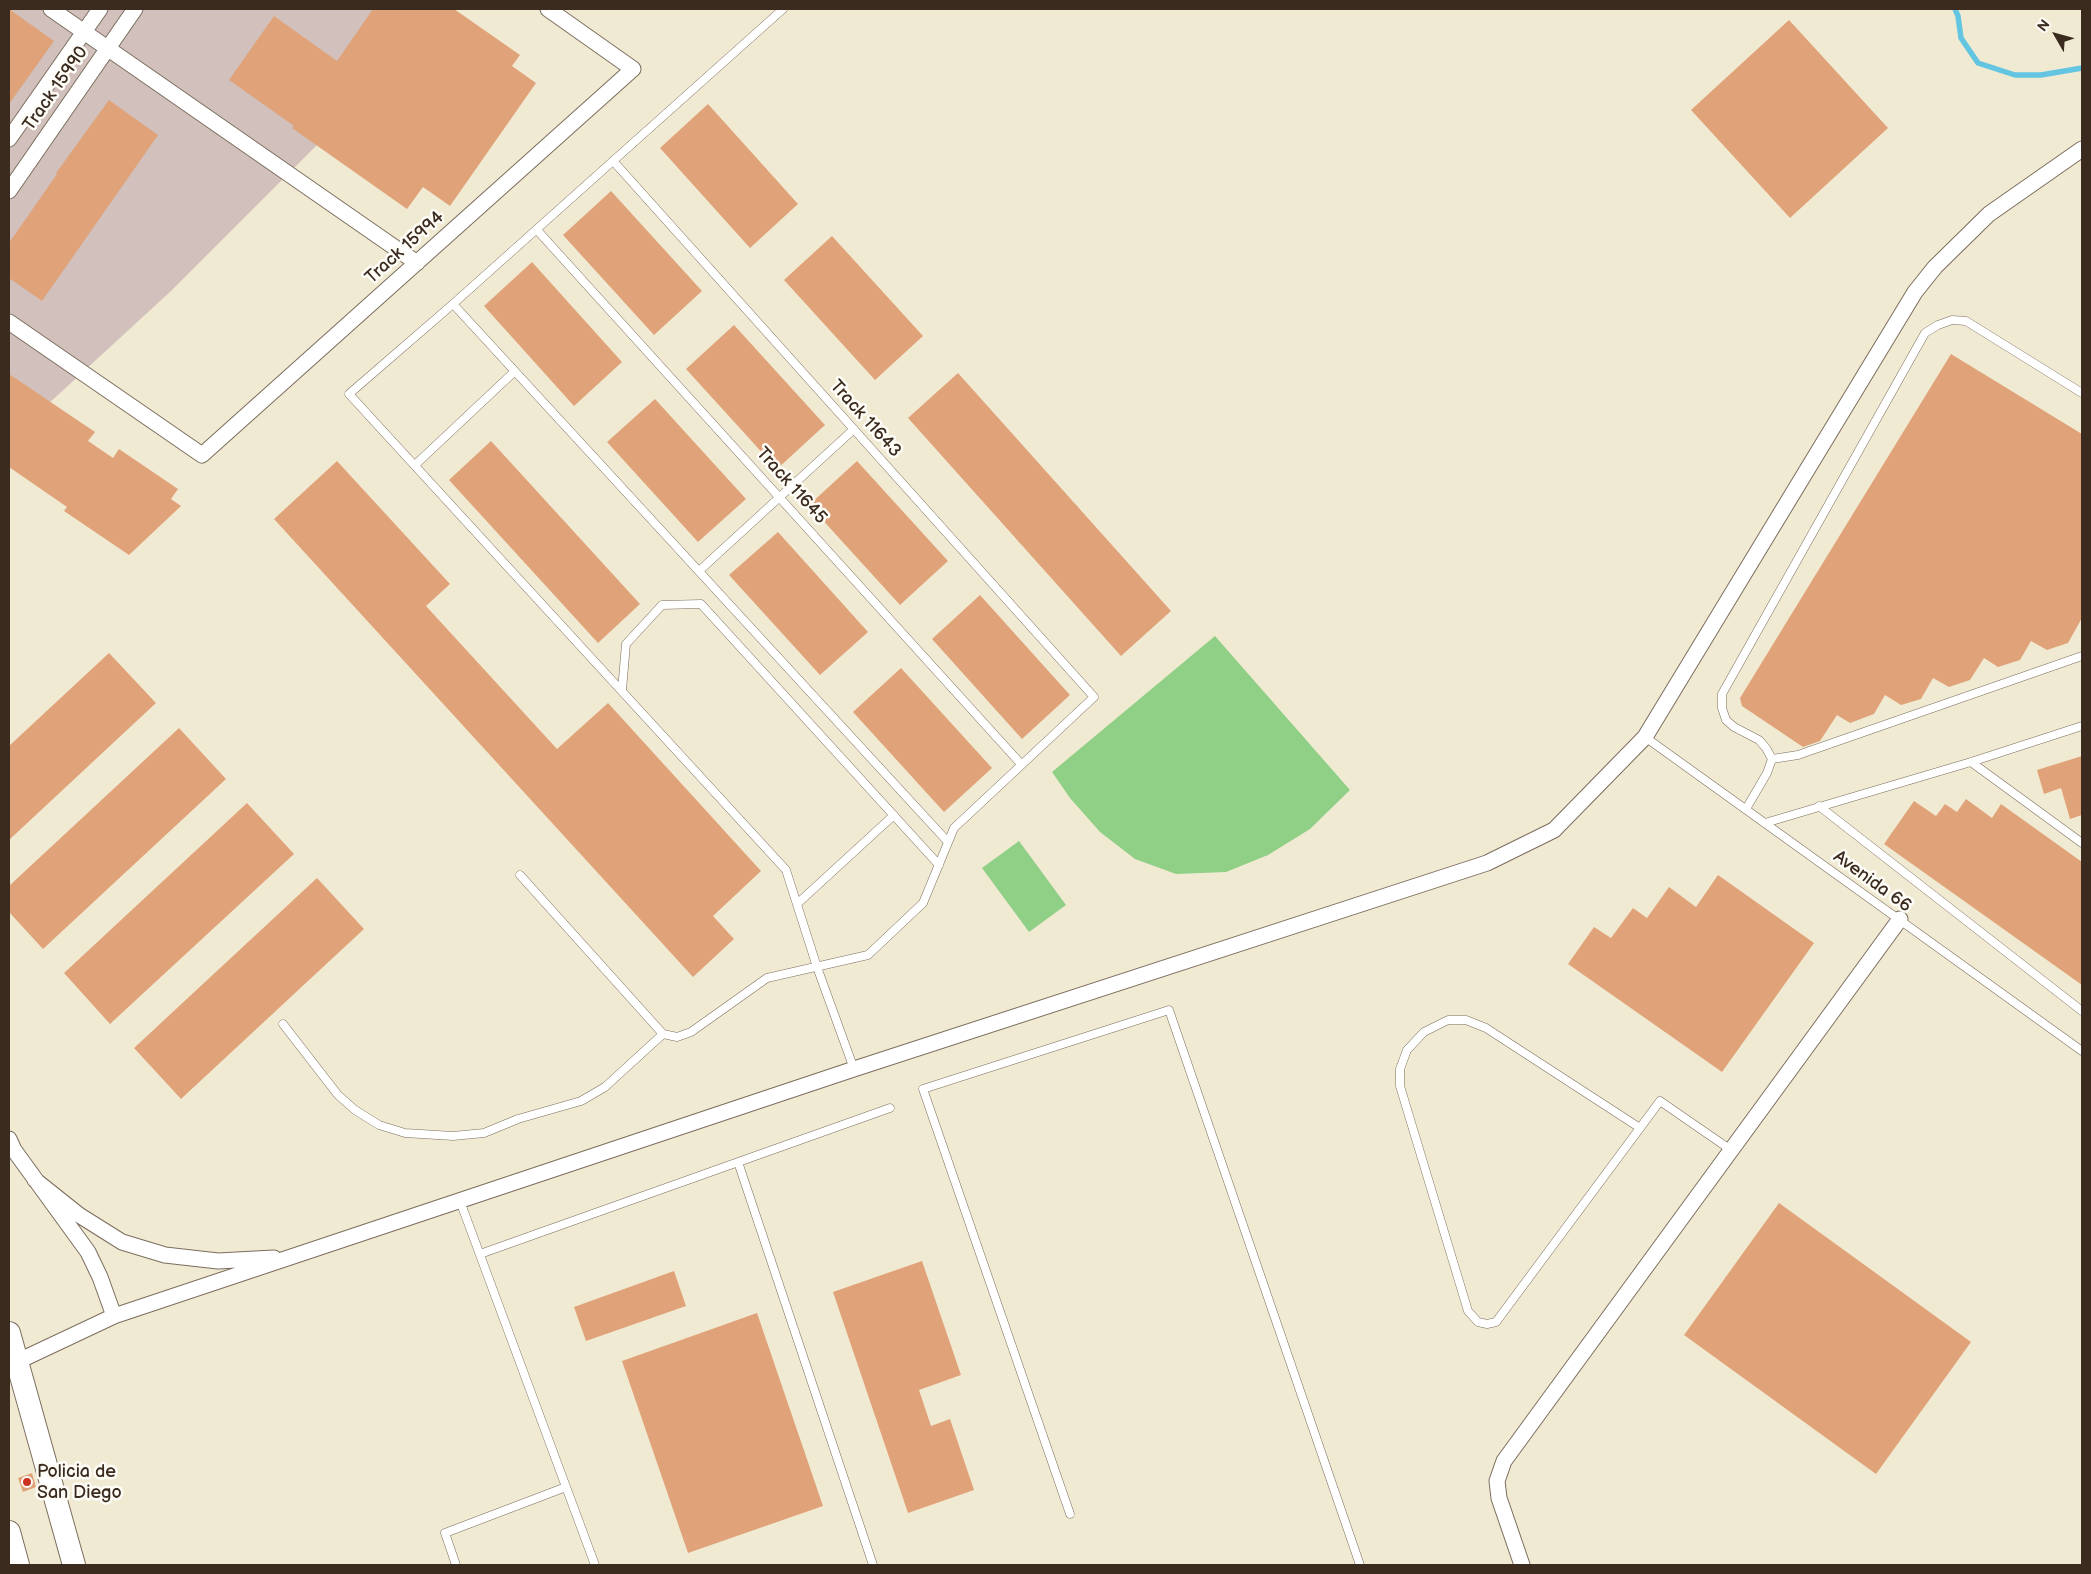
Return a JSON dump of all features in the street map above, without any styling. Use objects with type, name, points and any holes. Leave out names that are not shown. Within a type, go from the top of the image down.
[{"type":"main road","points":[[9,1333],[14,1364],[74,1565]]},
{"type":"main road","points":[[9,1532],[18,1565]]},
{"type":"street","points":[[51,9],[417,263]]},
{"type":"street","points":[[9,139],[100,9]]},
{"type":"street","name":"Track 15990","points":[[9,191],[135,9]]},
{"type":"street","name":"Track 15994","points":[[9,322],[202,455],[633,69],[548,9]]},
{"type":"street","points":[[14,1364],[114,1316],[854,1069],[1487,863],[1554,830],[1645,736],[1915,292],[1935,267],[1989,214],[2082,149]]},
{"type":"street","points":[[1522,1565],[1499,1498],[1498,1481],[1504,1461],[1900,920]]},
{"type":"street","points":[[9,1139],[35,1180],[88,1252],[100,1277],[114,1316]]},
{"type":"street","points":[[35,1180],[79,1215],[122,1242],[165,1255],[218,1261],[293,1257]]},
{"type":"lane","points":[[783,9],[454,304],[349,394],[786,870],[854,1069]]},
{"type":"lane","name":"Track 11643","points":[[614,162],[1094,697],[1021,764]]},
{"type":"lane","name":"Track 11645","points":[[537,230],[1021,764]]},
{"type":"lane","points":[[454,304],[948,842]]},
{"type":"lane","points":[[1746,809],[1767,773],[1772,759],[1766,748],[1758,740],[1734,727],[1726,720],[1722,708],[1722,694],[1925,333],[1938,325],[1952,320],[1966,321],[2082,393]]},
{"type":"lane","points":[[415,465],[515,371]]},
{"type":"lane","points":[[699,570],[854,429]]},
{"type":"lane","points":[[622,690],[626,644],[662,605],[701,604],[939,865]]},
{"type":"lane","points":[[1772,759],[1798,755],[2082,656]]},
{"type":"lane","points":[[1765,823],[1971,762],[2082,726]]},
{"type":"lane","name":"Avenida 66","points":[[1645,736],[2082,1052]]},
{"type":"lane","points":[[1971,762],[2082,843]]},
{"type":"lane","points":[[520,875],[663,1034],[677,1037],[691,1032],[767,978],[868,955],[923,903],[954,828],[1021,764]]},
{"type":"lane","points":[[1819,806],[2082,1011]]},
{"type":"lane","points":[[797,904],[894,815]]},
{"type":"lane","points":[[1070,1514],[923,1089],[1169,1010],[1360,1565]]},
{"type":"lane","points":[[1640,1128],[1486,1028],[1466,1020],[1448,1020],[1424,1032],[1407,1050],[1400,1069],[1400,1086],[1468,1311],[1478,1322],[1487,1324],[1496,1322],[1640,1128],[1660,1101],[1731,1150]]},
{"type":"lane","points":[[283,1024],[338,1095],[355,1110],[379,1125],[405,1133],[453,1136],[484,1133],[518,1119],[581,1101],[605,1087],[663,1034]]},
{"type":"lane","points":[[480,1254],[890,1108]]},
{"type":"lane","points":[[738,1162],[873,1565]]},
{"type":"lane","points":[[460,1201],[595,1565]]},
{"type":"lane","points":[[456,1565],[446,1533],[566,1487]]},
{"type":"shaded area","points":[[9,9],[453,9],[171,291],[9,440]]},
{"type":"green space","points":[[1215,636],[1350,790],[1310,829],[1268,855],[1226,872],[1176,874],[1135,859],[1100,832],[1070,798],[1052,772]]},
{"type":"green space","points":[[1019,841],[1066,905],[1029,932],[982,868]]},
{"type":"building","points":[[9,9],[54,41],[9,104]]},
{"type":"building","points":[[373,9],[454,9],[520,55],[512,66],[536,83],[450,206],[423,187],[407,209],[292,128],[294,126],[229,80],[274,16],[337,61]]},
{"type":"building","points":[[1789,20],[1888,128],[1790,218],[1691,110]]},
{"type":"building","points":[[109,100],[158,135],[42,301],[9,278],[9,243],[56,173]]},
{"type":"building","points":[[708,104],[798,204],[750,248],[660,148]]},
{"type":"building","points":[[611,191],[702,291],[654,335],[563,235]]},
{"type":"building","points":[[832,236],[923,336],[875,380],[784,280]]},
{"type":"building","points":[[532,262],[622,362],[574,406],[484,306]]},
{"type":"building","points":[[734,325],[825,425],[777,469],[686,369]]},
{"type":"building","points":[[1951,354],[2082,434],[2082,618],[2068,643],[2047,650],[2031,641],[2020,660],[1998,667],[1984,658],[1970,680],[1949,687],[1933,678],[1921,699],[1901,705],[1885,695],[1874,714],[1850,723],[1837,715],[1820,741],[1803,747],[1742,706],[1740,698]]},
{"type":"building","points":[[958,373],[1171,611],[1121,656],[908,418]]},
{"type":"building","points":[[9,374],[95,432],[88,441],[113,458],[119,449],[178,489],[171,499],[181,506],[129,555],[64,511],[67,507],[9,467]]},
{"type":"building","points":[[655,399],[746,499],[698,542],[607,442]]},
{"type":"building","points":[[491,441],[640,604],[598,643],[449,480]]},
{"type":"building","points":[[337,461],[450,584],[426,606],[557,749],[608,703],[761,871],[713,916],[734,939],[693,977],[274,519]]},
{"type":"building","points":[[857,461],[948,561],[900,605],[809,505]]},
{"type":"building","points":[[778,532],[868,632],[820,675],[729,575]]},
{"type":"building","points":[[980,595],[1070,695],[1022,739],[932,639]]},
{"type":"building","points":[[109,653],[156,703],[9,840],[9,746]]},
{"type":"building","points":[[901,668],[992,768],[944,812],[853,712]]},
{"type":"building","points":[[179,728],[226,779],[43,949],[9,912],[9,886]]},
{"type":"building","points":[[2082,756],[2082,815],[2070,819],[2061,788],[2044,794],[2037,770]]},
{"type":"building","points":[[1966,799],[1992,818],[2001,804],[2082,862],[2082,985],[1884,844],[1914,801],[1936,816],[1945,804],[1957,812]]},
{"type":"building","points":[[247,803],[294,854],[110,1024],[64,973]]},
{"type":"building","points":[[1718,875],[1814,943],[1722,1072],[1568,964],[1594,927],[1611,938],[1633,908],[1647,918],[1669,887],[1696,907]]},
{"type":"building","points":[[317,878],[364,929],[181,1099],[134,1048]]},
{"type":"building","points":[[1779,1203],[1971,1342],[1876,1474],[1684,1335]]},
{"type":"building","points":[[922,1261],[961,1375],[919,1390],[931,1426],[950,1419],[974,1490],[908,1513],[833,1292]]},
{"type":"building","points":[[674,1271],[686,1306],[586,1341],[574,1307]]},
{"type":"building","points":[[757,1313],[823,1506],[688,1553],[622,1361]]},
{"type":"building","name":"Policia de San Diego","points":[[32,1473],[36,1487],[23,1492],[18,1478]]},
{"type":"waterway","points":[[1955,9],[1958,16],[1961,38],[1978,63],[2015,75],[2041,75],[2082,68]]},
{"type":"place","name":"Policia de San Diego","points":[[27,1482]]}]
